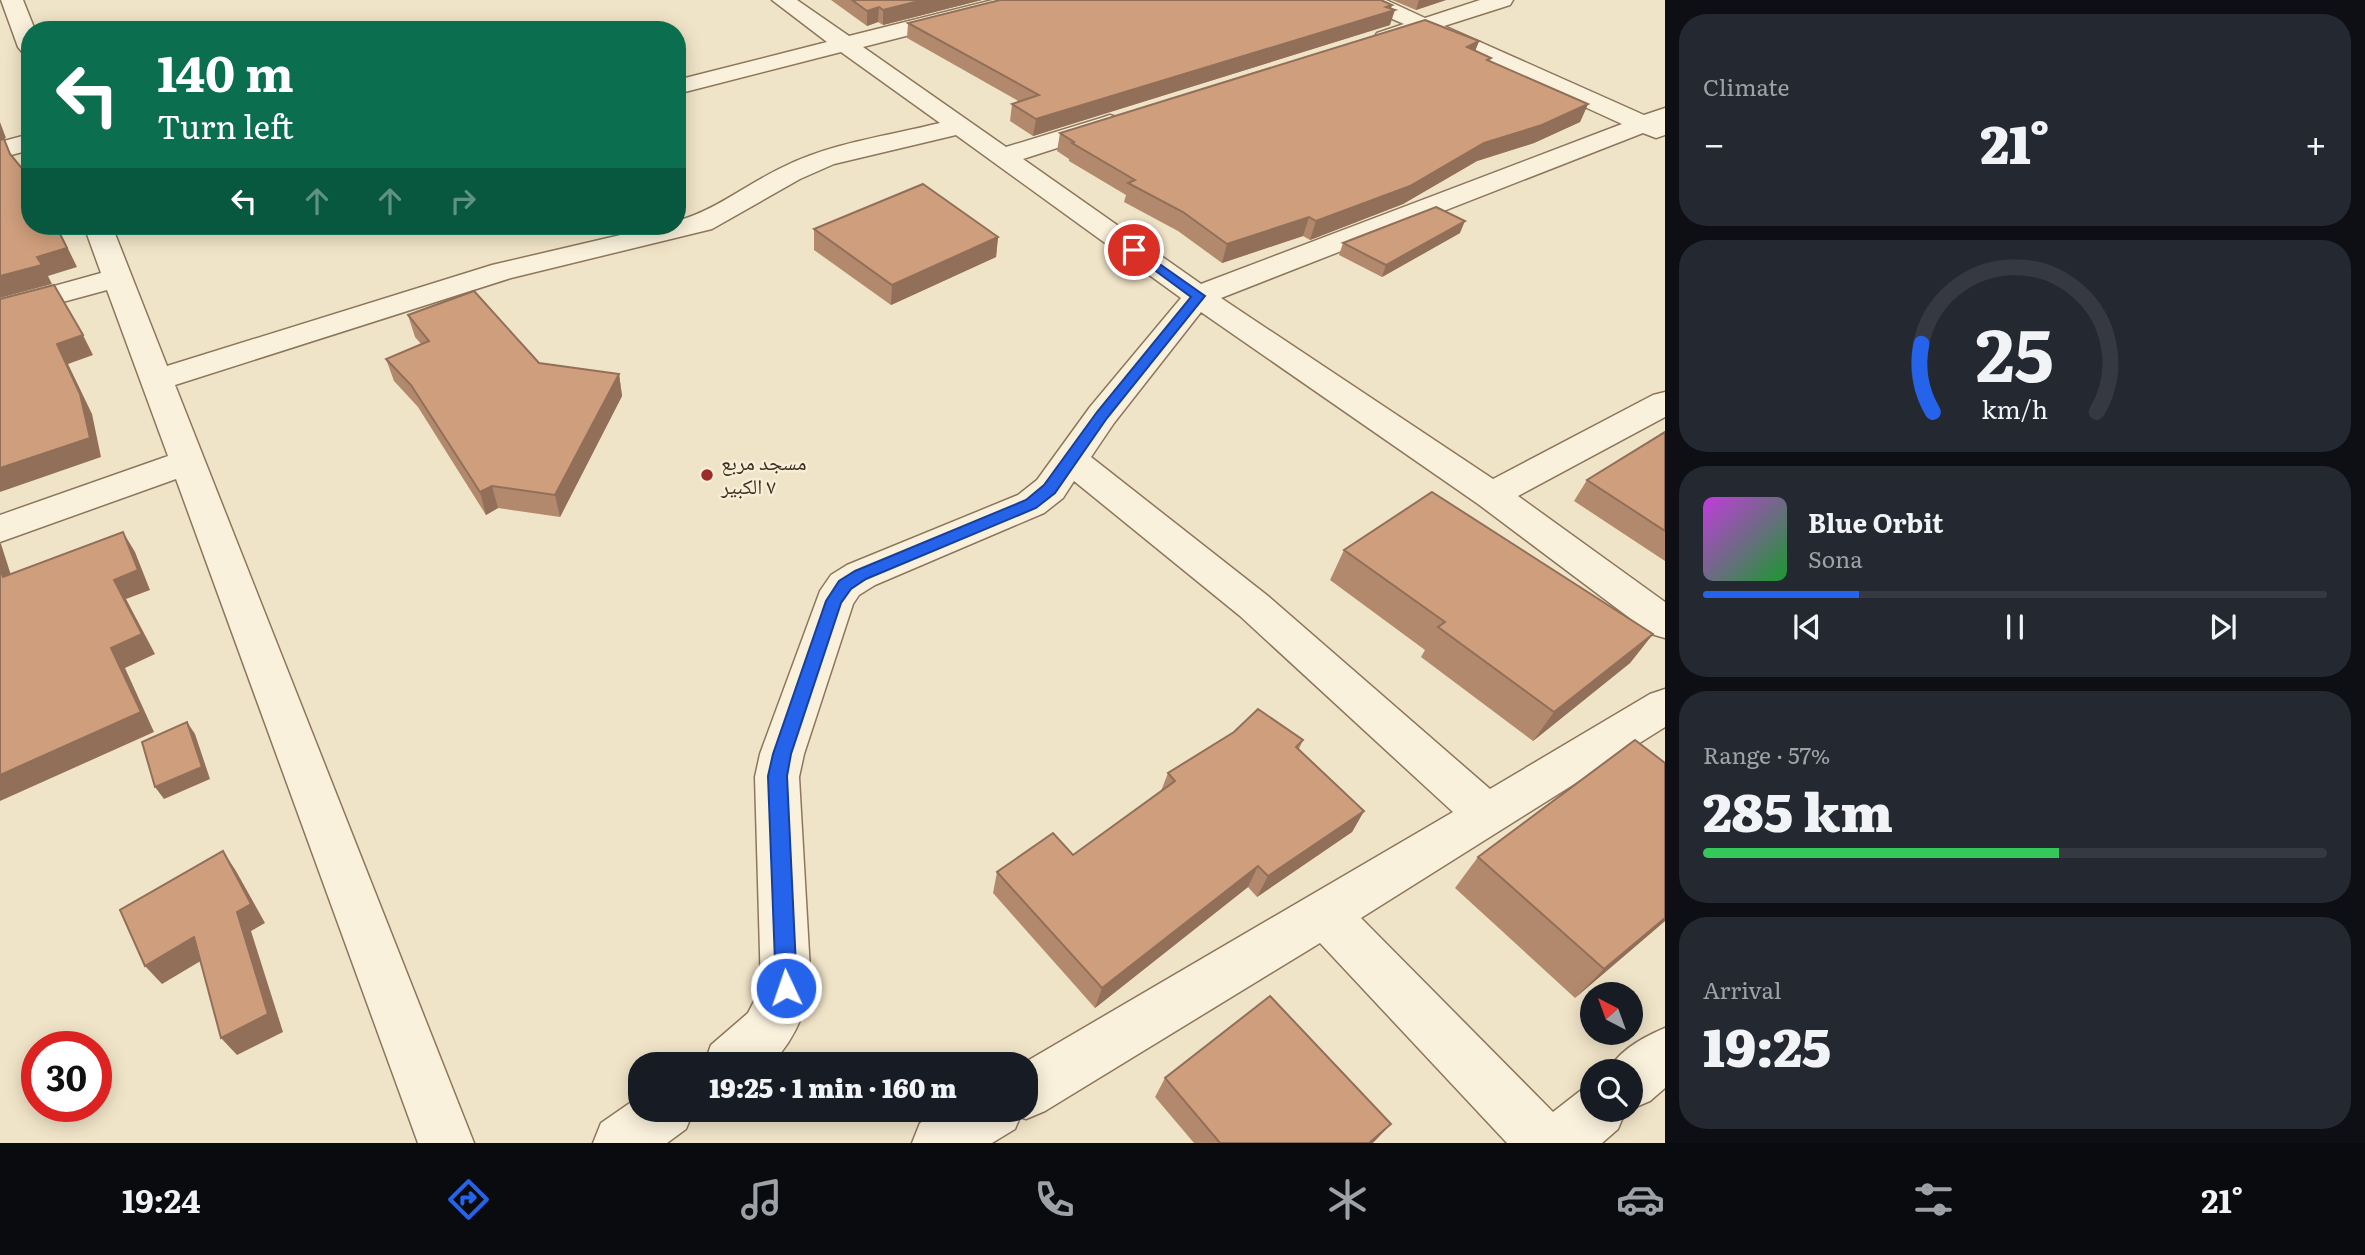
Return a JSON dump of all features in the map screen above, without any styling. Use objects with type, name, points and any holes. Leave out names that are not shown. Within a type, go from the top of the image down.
[{"type":"street","points":[[12,0],[17,34]]},
{"type":"street","points":[[783,0],[1198,296],[1490,495],[1665,624]]},
{"type":"street","points":[[686,85],[1019,0]]},
{"type":"street","points":[[1368,0],[1658,125]]},
{"type":"street","points":[[1358,46],[1502,0]]},
{"type":"street","points":[[1005,156],[1136,115]]},
{"type":"street","points":[[745,1052],[762,1038],[781,1012],[786,988],[777,776],[834,601],[845,585],[861,575],[1031,504],[1049,489],[1102,415],[1198,296],[1658,125]]},
{"type":"street","points":[[686,227],[720,215],[791,173],[825,159],[961,126]]},
{"type":"street","points":[[0,150],[21,144]]},
{"type":"street","points":[[108,235],[117,278],[446,1143]]},
{"type":"street","points":[[156,380],[503,271],[658,235]]},
{"type":"street","points":[[0,310],[117,278]]},
{"type":"street","points":[[1490,495],[1665,403]]},
{"type":"street","points":[[1072,460],[1254,606],[1488,815]]},
{"type":"street","points":[[0,529],[187,462]]},
{"type":"street","points":[[1038,1085],[1325,914],[1665,706]]},
{"type":"street","points":[[1325,914],[1545,1143]]},
{"type":"street","points":[[1643,1072],[1665,1054]]},
{"type":"street","points":[[621,1143],[650,1122]]},
{"type":"street","points":[[940,1143],[976,1122]]},
{"type":"street","points":[[1559,1143],[1584,1122]]},
{"type":"building","points":[[852,0],[923,0],[883,10],[879,7],[867,11]]},
{"type":"building","points":[[1000,0],[1381,0],[1392,5],[1386,7],[1395,10],[1036,119],[1012,104],[1039,95],[908,23]]},
{"type":"building","points":[[1425,20],[1479,41],[1467,47],[1491,58],[1487,60],[1588,104],[1542,125],[1484,143],[1410,186],[1316,221],[1309,217],[1227,244],[1183,212],[1128,183],[1135,180],[1072,143],[1074,142],[1060,133]]},
{"type":"building","points":[[4,139],[10,154],[21,167],[21,235],[60,235],[67,248],[37,257],[42,265],[0,276],[0,140]]},
{"type":"building","points":[[923,184],[998,237],[892,285],[814,229]]},
{"type":"building","points":[[1436,207],[1465,221],[1386,265],[1343,243]]},
{"type":"building","points":[[54,285],[83,335],[57,344],[80,394],[90,438],[0,468],[0,299]]},
{"type":"building","points":[[474,291],[539,363],[619,374],[555,495],[492,486],[480,492],[411,385],[386,359],[429,341],[408,315]]},
{"type":"building","points":[[1665,432],[1665,531],[1587,480]]},
{"type":"building","points":[[1432,492],[1653,634],[1554,712],[1438,627],[1445,622],[1344,550]]},
{"type":"building","points":[[123,532],[138,570],[114,580],[142,634],[111,648],[141,712],[0,775],[0,566],[3,577]]},
{"type":"building","points":[[1258,709],[1303,740],[1296,747],[1364,811],[1268,876],[1258,866],[1102,988],[997,872],[1053,833],[1073,855],[1175,781],[1168,773],[1234,732]]},
{"type":"building","points":[[187,722],[202,767],[155,787],[142,742]]},
{"type":"building","points":[[1635,740],[1665,763],[1665,918],[1604,969],[1478,857]]},
{"type":"building","points":[[223,851],[251,904],[237,912],[268,1014],[221,1038],[194,937],[145,966],[120,910]]},
{"type":"building","points":[[1270,996],[1391,1124],[1369,1143],[1220,1143],[1165,1078]]},
{"type":"place","name":"مسجد مربع ٧ الكبير","points":[[707,475]]},
{"type":"route","points":[[786,988],[777,776],[834,601],[845,585],[861,575],[1031,504],[1049,489],[1102,415],[1198,296],[1134,250]]}]
